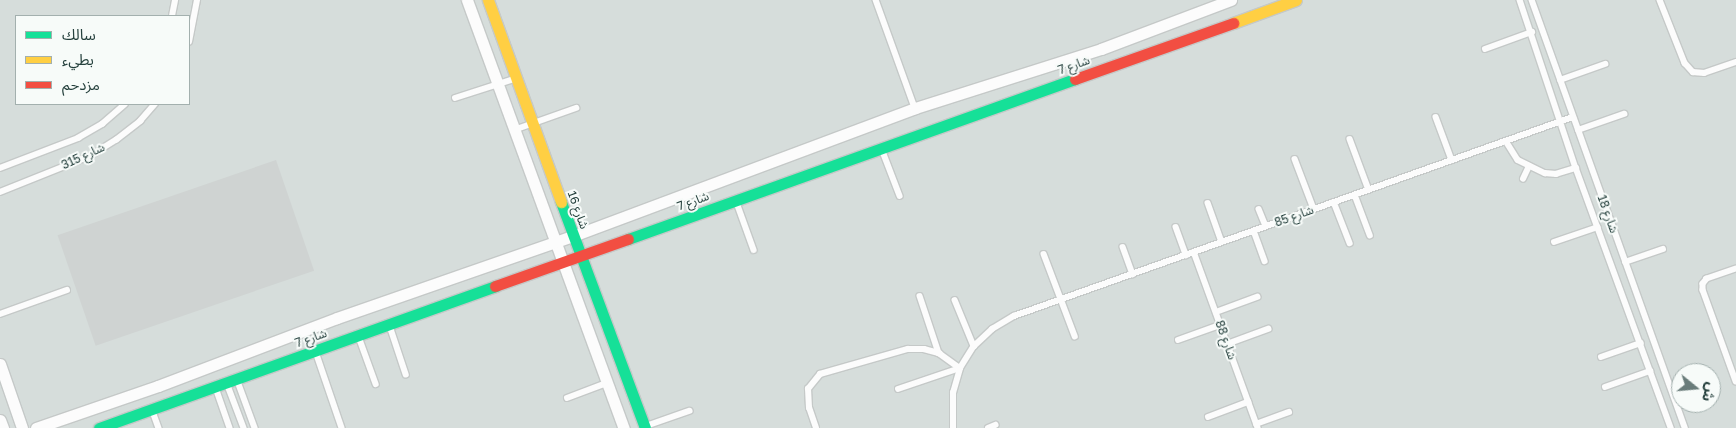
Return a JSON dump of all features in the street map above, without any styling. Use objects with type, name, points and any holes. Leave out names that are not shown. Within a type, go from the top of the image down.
[{"type":"street","points":[[467,0],[624,428]]},
{"type":"street","name":"شارع 16","points":[[488,0],[580,256],[645,427]]},
{"type":"street","name":"شارع 7","points":[[36,428],[158,386],[337,318],[573,236],[915,108],[1101,49],[1230,0]]},
{"type":"street","name":"شارع 7","points":[[99,428],[1296,0]]},
{"type":"street","points":[[599,362],[617,355]]},
{"type":"street","points":[[0,364],[22,428]]},
{"type":"street","points":[[0,420],[3,428]]},
{"type":"lane","points":[[172,15],[175,0]]},
{"type":"lane","points":[[190,37],[197,0]]},
{"type":"lane","points":[[876,0],[915,108]]},
{"type":"lane","name":"شارع 18","points":[[1520,0],[1576,168],[1671,428]]},
{"type":"lane","name":"شارع 18","points":[[1532,0],[1685,428]]},
{"type":"lane","points":[[1660,0],[1685,63],[1693,72],[1704,73],[1736,62]]},
{"type":"lane","points":[[1485,49],[1532,32]]},
{"type":"lane","points":[[1560,80],[1606,64]]},
{"type":"lane","points":[[454,98],[516,78]]},
{"type":"lane","name":"شارع 315","points":[[0,168],[78,138],[102,124],[124,105]]},
{"type":"lane","name":"شارع 315","points":[[0,192],[96,152],[122,136],[140,121],[154,105]]},
{"type":"lane","points":[[514,130],[576,108]]},
{"type":"lane","points":[[1578,130],[1624,114]]},
{"type":"lane","points":[[1436,117],[1452,160]]},
{"type":"lane","name":"شارع 85","points":[[953,428],[953,393],[960,368],[974,346],[992,329],[1014,316],[1573,117]]},
{"type":"lane","points":[[1350,139],[1369,190]]},
{"type":"lane","points":[[1506,141],[1513,154],[1529,166],[1545,173],[1556,174],[1576,168]]},
{"type":"lane","points":[[881,148],[900,196]]},
{"type":"lane","points":[[1295,159],[1314,209]]},
{"type":"lane","points":[[1523,179],[1529,166]]},
{"type":"lane","points":[[1355,195],[1370,235]]},
{"type":"lane","points":[[736,200],[754,250]]},
{"type":"lane","points":[[1334,202],[1350,243]]},
{"type":"lane","points":[[1208,203],[1222,242]]},
{"type":"lane","points":[[1259,208],[1266,226]]},
{"type":"lane","points":[[1176,227],[1186,255]]},
{"type":"lane","points":[[1554,242],[1598,227]]},
{"type":"lane","points":[[1254,231],[1265,261]]},
{"type":"lane","points":[[1123,247],[1133,274]]},
{"type":"lane","points":[[1625,262],[1663,249]]},
{"type":"lane","name":"شارع 88","points":[[1194,252],[1257,426]]},
{"type":"lane","points":[[1044,254],[1075,336]]},
{"type":"lane","points":[[1736,269],[1707,279],[1703,290],[1736,381]]},
{"type":"lane","points":[[0,314],[67,290]]},
{"type":"lane","points":[[920,296],[939,353]]},
{"type":"lane","points":[[1216,312],[1256,297]]},
{"type":"lane","points":[[955,300],[974,346]]},
{"type":"lane","points":[[389,324],[406,374]]},
{"type":"lane","points":[[1178,340],[1220,325]]},
{"type":"lane","points":[[1227,344],[1268,329]]},
{"type":"lane","points":[[358,335],[376,384]]},
{"type":"lane","points":[[1601,357],[1641,343]]},
{"type":"lane","points":[[816,428],[809,408],[808,389],[820,374],[908,349],[924,349],[939,353],[960,368]]},
{"type":"lane","points":[[315,351],[342,428]]},
{"type":"lane","points":[[898,389],[960,368]]},
{"type":"lane","points":[[1605,386],[1650,370]]},
{"type":"lane","points":[[232,380],[244,428]]},
{"type":"lane","points":[[232,380],[255,428]]},
{"type":"lane","points":[[567,398],[607,383]]},
{"type":"lane","points":[[215,386],[230,428]]},
{"type":"lane","points":[[1208,417],[1248,402]]},
{"type":"lane","points":[[152,409],[159,428]]},
{"type":"lane","points":[[645,427],[689,411]]},
{"type":"lane","points":[[1257,426],[1289,412]]},
{"type":"lane","points":[[988,428],[995,425]]},
{"type":"shaded area","points":[[0,0],[1736,0],[1736,428],[0,428]]},
{"type":"building","points":[[276,160],[314,271],[96,346],[58,235]]},
{"type":"traffic: fast","points":[[628,239],[1075,79]]},
{"type":"traffic: fast","points":[[561,202],[645,428]]},
{"type":"traffic: fast","points":[[99,428],[495,286]]},
{"type":"traffic: slow","points":[[488,0],[561,202]]},
{"type":"traffic: slow","points":[[1233,23],[1296,0]]},
{"type":"traffic: jam","points":[[1075,79],[1233,23]]},
{"type":"traffic: jam","points":[[495,286],[628,239]]}]
